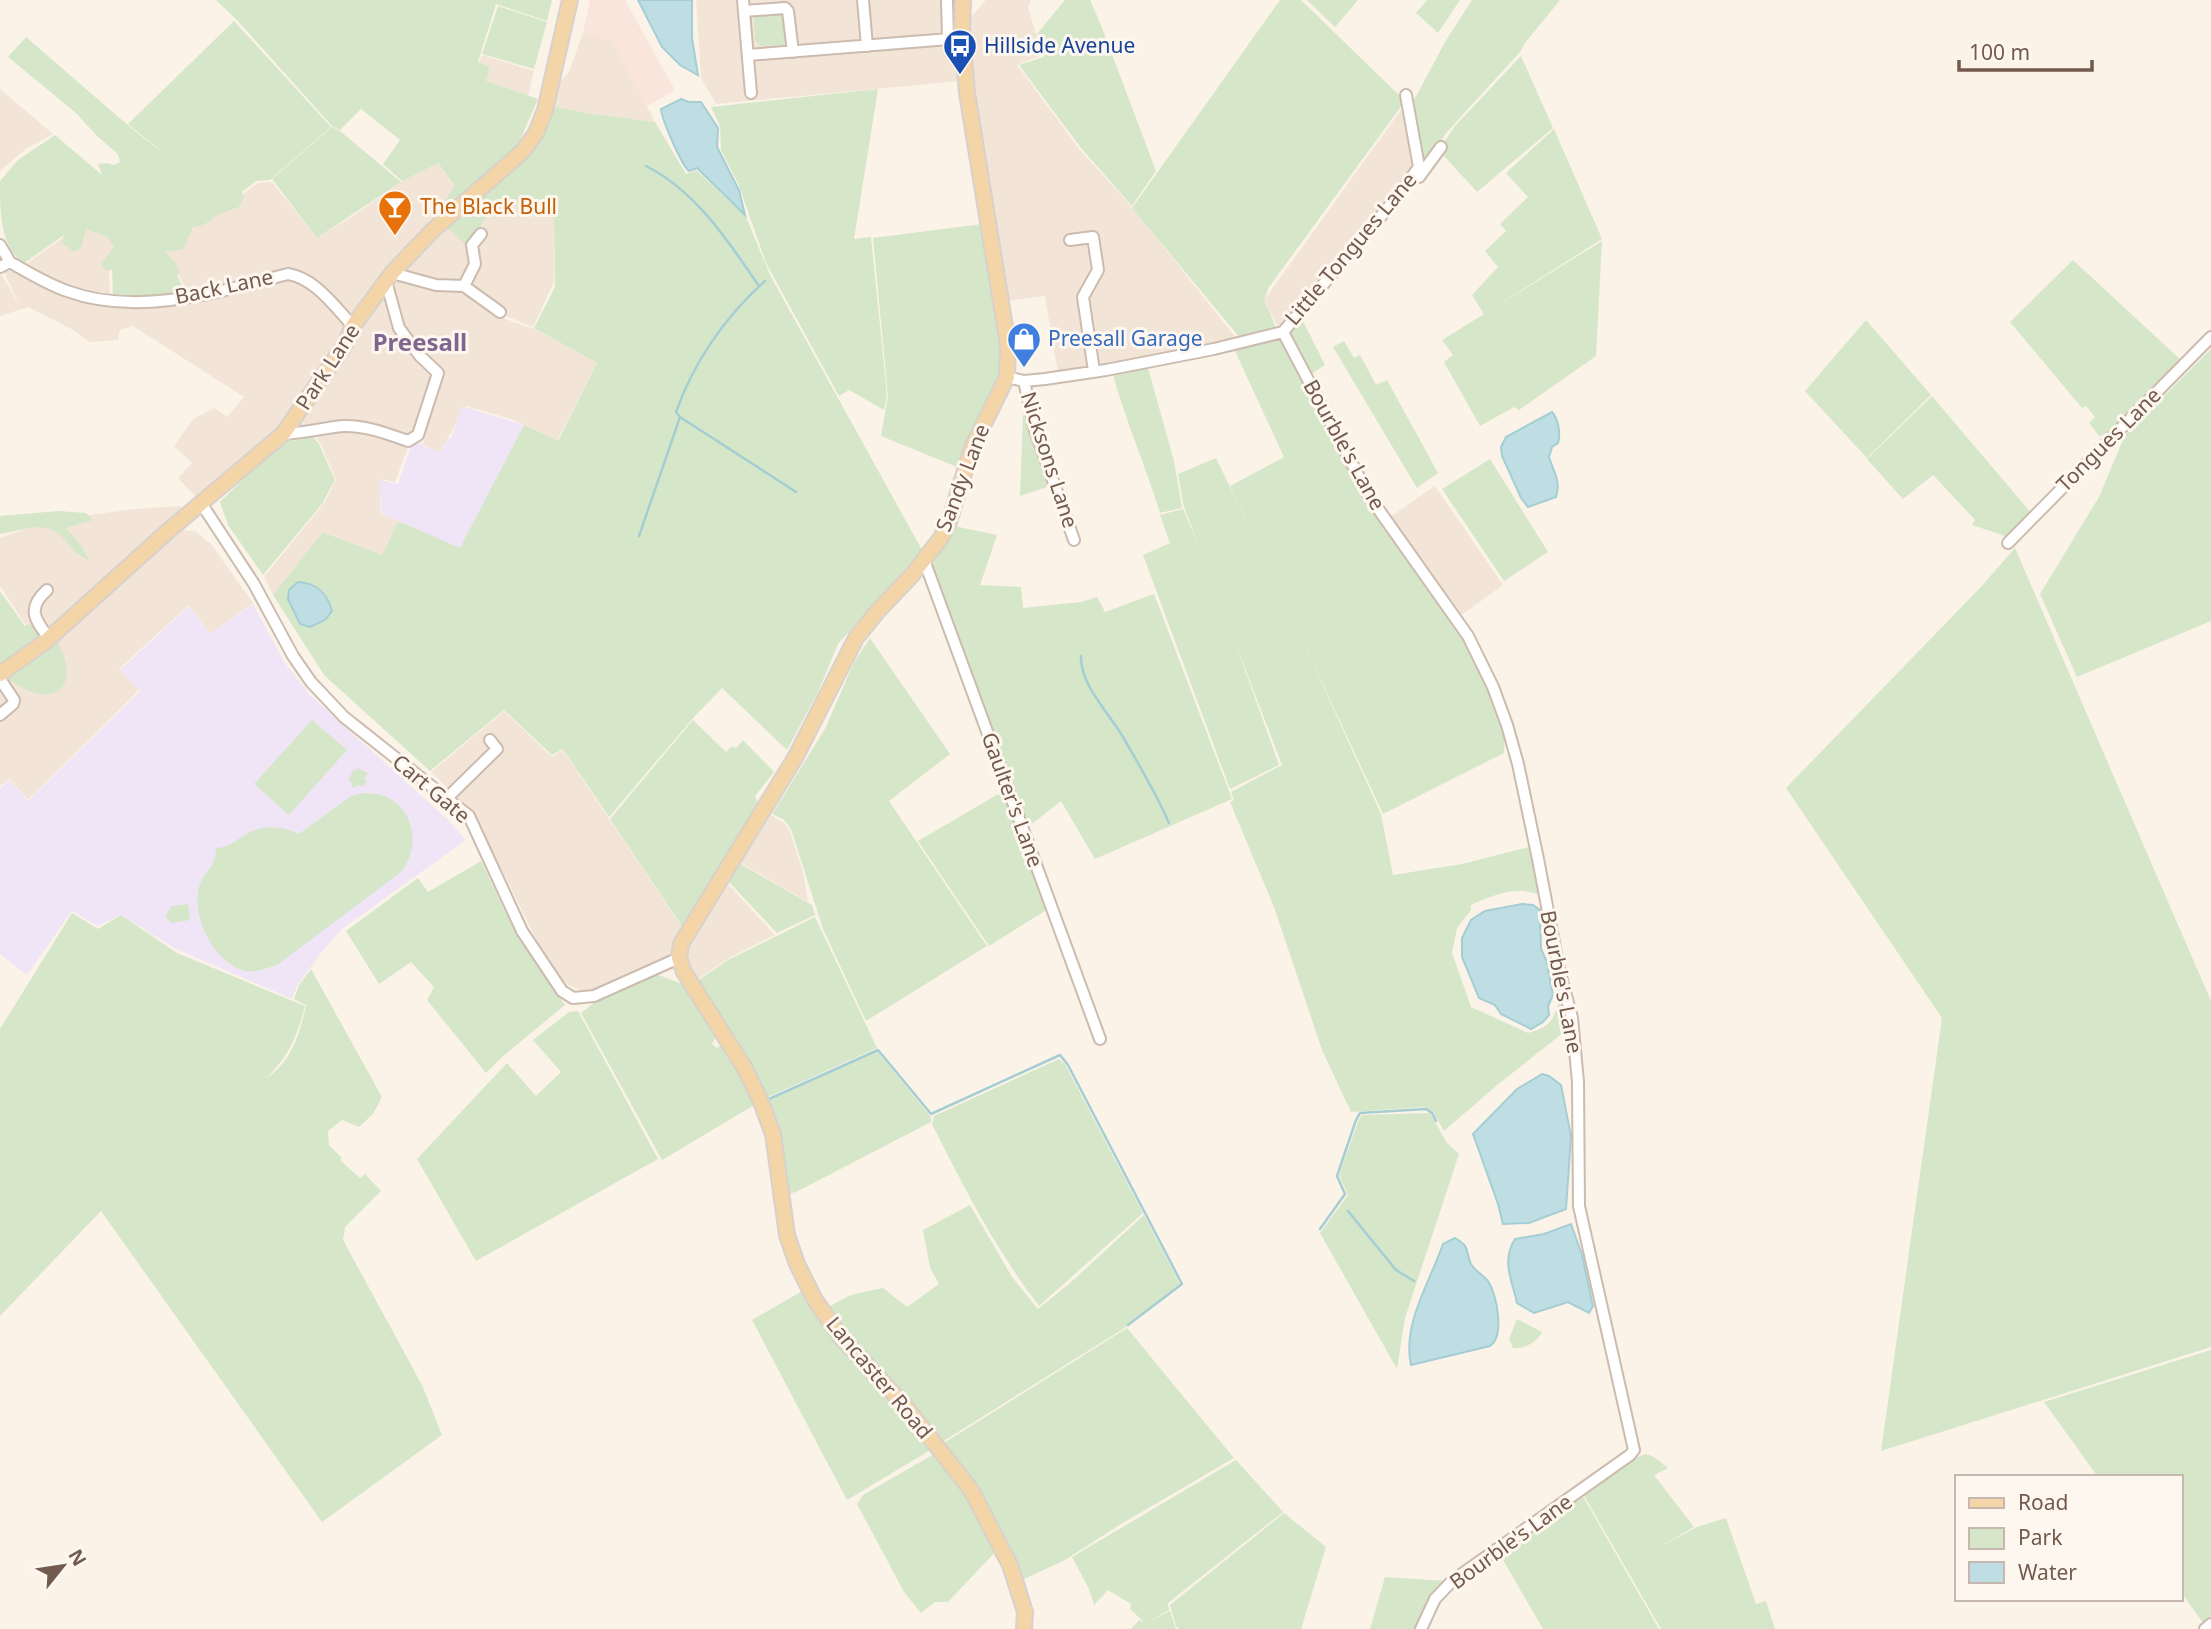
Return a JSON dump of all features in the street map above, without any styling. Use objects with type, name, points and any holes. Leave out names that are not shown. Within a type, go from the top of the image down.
[{"type":"main road","name":"Park Lane","points":[[0,677],[49,638],[283,434],[344,346],[353,326],[369,315],[389,277],[433,230],[518,156],[532,140],[545,110],[570,0]]},
{"type":"main road","name":"Sandy Lane","points":[[679,958],[681,944],[795,758],[856,638],[924,560],[945,530],[972,448],[1007,377],[1008,345],[967,93],[955,38],[963,0]]},
{"type":"main road","name":"Lancaster Road","points":[[679,958],[684,972],[744,1067],[761,1102],[773,1134],[787,1235],[797,1264],[815,1300],[840,1336],[906,1407],[971,1490],[1010,1565],[1025,1612],[1024,1629]]},
{"type":"street","points":[[863,0],[867,46]]},
{"type":"street","name":"Sandy Lane","points":[[947,0],[955,38]]},
{"type":"street","points":[[751,93],[743,5],[785,8],[788,11],[793,52]]},
{"type":"street","points":[[748,55],[955,38]]},
{"type":"street","name":"Little Tongues Lane","points":[[1007,377],[1024,381],[1094,372],[1214,349],[1283,332],[1398,196],[1419,167],[1406,95]]},
{"type":"street","points":[[1354,249],[1376,230],[1441,147]]},
{"type":"street","points":[[464,286],[475,264],[472,245],[481,234]]},
{"type":"street","points":[[1070,240],[1093,237],[1098,270],[1083,298],[1094,372]]},
{"type":"street","points":[[0,245],[5,265]]},
{"type":"street","name":"Back Lane","points":[[5,265],[70,292],[119,302],[198,297],[288,274],[294,275],[322,292],[353,326]]},
{"type":"street","points":[[283,434],[344,426],[377,431],[408,440],[418,435],[438,373],[420,356],[399,328],[389,277],[436,285],[464,286],[500,312]]},
{"type":"street","name":"Bourble's Lane","points":[[1283,332],[1369,496],[1468,636],[1493,687],[1507,725],[1518,764],[1559,969],[1572,1018],[1578,1082],[1579,1206],[1582,1228],[1634,1450],[1584,1490],[1452,1581],[1435,1599],[1421,1629]]},
{"type":"street","name":"Tongues Lane","points":[[2008,543],[2211,337]]},
{"type":"street","name":"Nicksons Lane","points":[[1024,381],[1035,430],[1074,540]]},
{"type":"street","name":"Cart Gate","points":[[201,503],[254,584],[293,656],[311,682],[344,717],[469,816],[522,931],[562,991],[573,998],[594,996],[679,958]]},
{"type":"street","name":"Gaulter's Lane","points":[[924,560],[1100,1039]]},
{"type":"street","points":[[47,590],[31,597],[36,619],[49,638]]},
{"type":"street","name":"Park Lane","points":[[0,677],[14,700],[0,715]]},
{"type":"street","points":[[447,798],[497,749],[490,740]]},
{"type":"street","points":[[2206,1629],[2211,1624]]},
{"type":"shaded area","points":[[590,0],[625,0],[675,90],[647,106],[612,41],[583,33]]},
{"type":"shaded area","points":[[696,0],[950,0],[950,28],[960,81],[716,104],[701,78]]},
{"type":"shaded area","points":[[986,0],[1031,0],[1028,7],[1042,55],[1017,65],[1080,150],[1131,206],[1237,339],[1058,373],[1045,296],[1007,301],[973,94],[970,18]]},
{"type":"shaded area","points":[[583,33],[612,40],[655,122],[552,106],[559,83],[569,72]]},
{"type":"shaded area","points":[[482,55],[534,71],[528,96],[486,81],[490,67],[479,63]]},
{"type":"shaded area","points":[[0,89],[53,134],[26,149],[0,171]]},
{"type":"shaded area","points":[[1406,103],[1417,166],[1280,332],[1264,300]]},
{"type":"shaded area","points":[[437,162],[455,186],[445,204],[443,214],[352,321],[291,272],[189,293],[164,250],[258,183],[272,182],[317,238],[402,181]]},
{"type":"shaded area","points":[[502,202],[530,204],[554,218],[554,282],[533,327],[506,316],[464,284],[436,284],[397,273],[445,226],[467,245],[489,214]]},
{"type":"shaded area","points":[[85,218],[122,245],[109,273],[110,294],[57,283],[34,272],[26,264],[78,227]]},
{"type":"shaded area","points":[[15,269],[133,306],[198,302],[288,276],[302,280],[351,326],[332,360],[272,437],[199,500],[178,478],[192,463],[174,446],[193,419],[215,408],[227,417],[244,397],[133,326],[120,330],[118,340],[89,342],[75,331],[28,307],[0,316],[0,272],[20,306],[4,272]]},
{"type":"shaded area","points":[[395,276],[463,288],[505,319],[537,330],[597,363],[557,441],[514,420],[466,406],[440,452],[423,445],[442,378],[439,370],[403,331],[389,285]]},
{"type":"shaded area","points":[[387,287],[397,328],[435,375],[418,429],[411,435],[301,429],[298,424]]},
{"type":"shaded area","points":[[462,406],[524,425],[460,549],[381,513],[380,480],[398,484],[412,444],[422,444],[441,452],[451,438]]},
{"type":"shaded area","points":[[347,430],[410,442],[395,482],[381,479],[380,513],[398,521],[382,555],[324,532],[273,595],[264,577],[325,502],[336,480],[321,444],[315,437]]},
{"type":"shaded area","points":[[1435,486],[1503,585],[1458,615],[1387,519]]},
{"type":"shaded area","points":[[180,506],[184,509],[37,642],[0,586],[0,538],[50,520]]},
{"type":"shaded area","points":[[180,530],[195,531],[211,544],[253,603],[210,634],[189,605],[119,669],[139,690],[28,800],[10,779],[0,786],[0,682]]},
{"type":"shaded area","points":[[253,604],[285,663],[311,696],[447,819],[466,840],[342,929],[297,986],[292,999],[176,949],[121,915],[97,926],[72,911],[27,975],[0,954],[0,788],[10,780],[28,801],[140,691],[120,670],[189,606],[210,634]]},
{"type":"shaded area","points":[[504,711],[552,757],[563,750],[683,929],[671,953],[664,958],[595,990],[581,991],[562,982],[544,955],[473,812],[431,772]]},
{"type":"shaded area","points":[[771,815],[785,824],[791,834],[803,872],[808,902],[739,862]]},
{"type":"shaded area","points":[[727,883],[775,935],[731,957],[696,980],[686,961],[687,947]]},
{"type":"green space","points":[[216,0],[552,0],[547,21],[496,4],[478,62],[490,67],[486,81],[538,99],[514,154],[443,214],[448,195],[455,186],[438,163],[402,181],[383,164],[400,140],[361,109],[340,130],[332,126]]},
{"type":"green space","points":[[1065,0],[1090,0],[1156,171],[1132,206],[1081,148],[1019,65],[1044,57],[1037,34]]},
{"type":"green space","points":[[1280,0],[1301,0],[1405,101],[1269,287],[1264,300],[1278,332],[1240,338],[1132,208]]},
{"type":"green space","points":[[1307,0],[1358,0],[1335,27]]},
{"type":"green space","points":[[1427,0],[1460,0],[1438,33],[1416,13]]},
{"type":"green space","points":[[1472,0],[1560,0],[1520,52],[1447,132],[1424,166],[1414,100],[1445,42]]},
{"type":"green space","points":[[498,6],[547,22],[534,69],[482,54]]},
{"type":"green space","points":[[780,12],[784,14],[786,43],[761,46],[755,40],[754,16]]},
{"type":"green space","points":[[234,21],[331,127],[270,180],[256,181],[242,192],[244,198],[239,207],[193,228],[183,249],[165,252],[175,262],[179,272],[177,276],[187,294],[146,297],[113,295],[112,270],[105,270],[101,264],[114,247],[107,237],[86,229],[81,248],[74,252],[62,243],[64,235],[23,264],[15,256],[6,237],[0,205],[0,181],[18,160],[55,135],[102,175],[98,164],[114,165],[120,162],[118,154],[76,113],[8,57],[26,37],[130,127],[176,163],[128,124]]},
{"type":"green space","points":[[1521,56],[1553,128],[1477,192],[1443,155],[1448,148],[1443,144],[1455,126]]},
{"type":"green space","points":[[878,89],[854,239],[871,237],[887,395],[884,410],[849,390],[839,396],[766,263],[738,183],[721,150],[720,126],[711,107]]},
{"type":"green space","points":[[552,106],[655,122],[686,174],[696,170],[746,217],[771,277],[922,550],[838,644],[818,692],[787,750],[722,688],[609,817],[563,749],[552,755],[504,710],[430,771],[324,675],[273,595],[323,532],[382,555],[398,521],[460,548],[524,425],[558,441],[597,363],[534,328],[555,287],[554,218],[530,204],[502,202],[466,245],[445,226],[493,183]]},
{"type":"green space","points":[[332,127],[401,182],[317,238],[272,179]]},
{"type":"green space","points":[[1554,129],[1602,239],[1484,314],[1472,295],[1498,267],[1485,251],[1506,231],[1500,224],[1528,197],[1506,173]]},
{"type":"green space","points":[[982,224],[996,301],[1000,342],[999,372],[962,469],[881,436],[888,396],[873,238]]},
{"type":"green space","points":[[1602,241],[1596,356],[1519,410],[1514,407],[1480,426],[1444,362],[1453,355],[1442,340]]},
{"type":"green space","points":[[2073,260],[2183,362],[2113,433],[2099,436],[2089,423],[2095,417],[2086,406],[2082,408],[2010,322]]},
{"type":"green space","points":[[1301,317],[1325,365],[1308,376],[1289,338],[1289,331]]},
{"type":"green space","points":[[1866,320],[1931,395],[1867,458],[1805,391]]},
{"type":"green space","points":[[1278,339],[1283,342],[1367,499],[1463,631],[1491,690],[1505,730],[1504,753],[1383,814],[1301,637],[1381,814],[1393,875],[1462,864],[1533,846],[1542,897],[1525,891],[1506,892],[1471,905],[1471,910],[1457,928],[1452,953],[1471,1007],[1528,1033],[1548,1024],[1557,1008],[1561,993],[1568,1029],[1444,1131],[1433,1112],[1425,1107],[1351,1112],[1322,1050],[1274,907],[1230,802],[1234,800],[1231,792],[1282,765],[1235,642],[1279,765],[1230,789],[1143,555],[1170,543],[1160,515],[1183,509],[1198,544],[1184,507],[1178,474],[1216,458],[1254,537],[1230,486],[1284,457],[1234,349]]},
{"type":"green space","points":[[1344,341],[1354,358],[1360,355],[1376,385],[1387,380],[1438,473],[1417,488],[1333,347]]},
{"type":"green space","points":[[2211,349],[2211,621],[2077,677],[2040,594],[2099,497],[2125,435]]},
{"type":"green space","points":[[1148,368],[1174,461],[1182,508],[1160,513],[1113,375]]},
{"type":"green space","points":[[1932,396],[2032,514],[2008,537],[1972,525],[1975,520],[1933,475],[1903,499],[1867,459]]},
{"type":"green space","points":[[1027,412],[1047,487],[1020,496],[1023,415]]},
{"type":"green space","points":[[313,437],[319,444],[335,480],[322,504],[263,575],[228,525],[220,502],[280,443]]},
{"type":"green space","points":[[1490,459],[1548,552],[1504,581],[1442,489]]},
{"type":"green space","points":[[58,511],[86,513],[93,520],[66,528],[83,548],[89,560],[49,529],[42,527],[0,534],[0,516]]},
{"type":"green space","points":[[954,526],[997,535],[980,585],[1021,587],[1023,608],[1081,602],[1097,597],[1105,612],[1154,594],[1232,799],[1095,859],[1061,801],[1028,827],[931,567]]},
{"type":"green space","points":[[2015,548],[2211,1001],[2211,1347],[1881,1451],[1942,1018],[1786,788],[1979,589]]},
{"type":"green space","points":[[0,591],[25,626],[34,624],[41,640],[0,669]]},
{"type":"green space","points":[[870,638],[950,754],[889,801],[987,946],[866,1021],[823,929],[791,829],[783,819],[772,814],[825,729],[854,662]]},
{"type":"green space","points":[[56,639],[67,672],[65,683],[58,691],[49,694],[36,693],[22,688],[6,677]]},
{"type":"green space","points":[[312,720],[347,750],[289,815],[254,784]]},
{"type":"green space","points":[[693,720],[726,752],[732,746],[736,748],[743,740],[774,772],[755,796],[760,807],[683,928],[610,819]]},
{"type":"green space","points":[[359,768],[368,773],[364,779],[367,782],[362,787],[359,785],[352,788],[351,781],[348,780],[353,771]]},
{"type":"green space","points":[[1007,789],[1048,909],[989,946],[918,841]]},
{"type":"green space","points":[[379,794],[392,800],[407,817],[413,839],[408,862],[401,872],[277,965],[257,971],[245,971],[224,959],[207,937],[198,912],[197,899],[199,887],[214,860],[216,848],[228,845],[251,831],[265,828],[285,829],[299,834],[351,796]]},
{"type":"green space","points":[[481,861],[516,934],[565,1005],[486,1073],[427,1000],[434,987],[411,962],[379,984],[346,931],[418,878],[428,892]]},
{"type":"green space","points":[[739,863],[812,905],[815,915],[777,933],[728,881]]},
{"type":"green space","points":[[188,904],[190,920],[171,923],[165,916],[172,906]]},
{"type":"green space","points":[[72,913],[98,929],[121,915],[177,953],[305,1006],[291,1045],[267,1078],[289,1055],[298,1036],[306,1005],[294,999],[299,985],[311,969],[382,1097],[373,1114],[359,1127],[342,1120],[328,1131],[329,1145],[342,1158],[340,1160],[360,1178],[365,1174],[381,1191],[345,1227],[343,1240],[422,1385],[442,1435],[322,1522],[101,1211],[0,1316],[0,1029]]},
{"type":"green space","points":[[815,917],[877,1048],[766,1098],[697,981],[728,960]]},
{"type":"green space","points":[[656,974],[685,985],[716,1036],[712,1044],[717,1048],[722,1044],[756,1104],[662,1160],[581,1013],[596,1001]]},
{"type":"green space","points":[[578,1011],[658,1159],[476,1261],[417,1159],[507,1063],[536,1096],[561,1072],[533,1040],[569,1012]]},
{"type":"green space","points":[[877,1051],[931,1117],[931,1122],[796,1192],[787,1194],[780,1134],[768,1101]]},
{"type":"green space","points":[[1059,1059],[1065,1064],[1143,1213],[1039,1306],[995,1241],[932,1124],[934,1116]]},
{"type":"green space","points":[[1430,1113],[1447,1143],[1459,1154],[1405,1318],[1397,1369],[1320,1233],[1348,1195],[1339,1175],[1362,1115]]},
{"type":"green space","points":[[970,1205],[1012,1277],[1038,1309],[1144,1215],[1180,1284],[1123,1329],[942,1442],[854,1347],[826,1308],[851,1295],[883,1288],[907,1307],[939,1284],[930,1268],[923,1230]]},
{"type":"green space","points":[[804,1290],[932,1449],[847,1500],[752,1320]]},
{"type":"green space","points":[[1517,1319],[1542,1332],[1530,1344],[1513,1348],[1509,1339]]},
{"type":"green space","points":[[1127,1328],[1234,1458],[1065,1560],[1024,1579],[977,1487],[944,1443]]},
{"type":"green space","points":[[2211,1350],[2211,1616],[2203,1623],[2183,1595],[2183,1475],[2097,1475],[2044,1402]]},
{"type":"green space","points":[[936,1453],[959,1483],[997,1550],[948,1602],[935,1602],[921,1613],[904,1592],[857,1504],[863,1495]]},
{"type":"green space","points":[[1646,1454],[1668,1468],[1654,1475],[1694,1527],[1654,1550],[1697,1527],[1726,1518],[1756,1604],[1766,1601],[1775,1629],[1661,1629],[1582,1492],[1629,1460]]},
{"type":"green space","points":[[1236,1460],[1283,1512],[1168,1603],[1169,1610],[1150,1621],[1170,1611],[1176,1629],[1131,1629],[1139,1620],[1144,1622],[1130,1609],[1131,1604],[1108,1590],[1094,1605],[1089,1589],[1072,1557]]},
{"type":"green space","points":[[1581,1493],[1659,1629],[1543,1629],[1499,1553]]},
{"type":"green space","points":[[1284,1513],[1326,1547],[1301,1629],[1179,1629],[1170,1605]]},
{"type":"green space","points":[[1385,1577],[1446,1581],[1417,1629],[1370,1629]]},
{"type":"water","points":[[638,0],[692,0],[692,38],[698,75],[680,65],[662,47]]},
{"type":"water","points":[[681,99],[701,102],[718,128],[717,147],[739,190],[745,215],[697,168],[689,171],[682,161],[668,132],[661,109]]},
{"type":"water","points":[[1552,412],[1559,431],[1558,443],[1552,447],[1549,457],[1557,482],[1556,497],[1528,507],[1521,498],[1502,456],[1501,447],[1506,437]]},
{"type":"water","points":[[298,582],[311,584],[324,594],[332,611],[325,620],[310,627],[300,624],[288,599],[289,590]]},
{"type":"water","points":[[1522,904],[1533,905],[1540,910],[1541,949],[1547,962],[1553,995],[1548,1006],[1549,1015],[1531,1029],[1501,1014],[1495,1005],[1479,998],[1462,957],[1462,938],[1471,920],[1485,911]]},
{"type":"water","points":[[1542,1074],[1561,1085],[1571,1136],[1566,1209],[1529,1223],[1503,1224],[1473,1134],[1517,1089]]},
{"type":"water","points":[[1571,1224],[1582,1255],[1593,1306],[1589,1313],[1568,1302],[1534,1313],[1517,1303],[1508,1263],[1511,1247],[1515,1239],[1544,1234]]},
{"type":"water","points":[[1455,1238],[1466,1247],[1474,1269],[1491,1286],[1498,1314],[1495,1341],[1490,1346],[1411,1365],[1410,1334],[1419,1303],[1443,1244]]},
{"type":"waterway","points":[[646,166],[664,176],[696,203],[723,235],[759,286]]},
{"type":"waterway","points":[[639,536],[680,417],[676,412],[683,393],[712,341],[765,281]]},
{"type":"waterway","points":[[680,417],[796,492]]},
{"type":"waterway","points":[[1081,656],[1085,678],[1090,688],[1123,737],[1169,823]]},
{"type":"waterway","points":[[769,1099],[878,1050],[931,1114],[1060,1055],[1068,1065],[1182,1284],[1128,1325]]},
{"type":"waterway","points":[[1320,1229],[1345,1194],[1337,1176],[1360,1113],[1426,1109],[1436,1121]]},
{"type":"waterway","points":[[1348,1211],[1396,1270],[1414,1281]]},
{"type":"place","name":"Hillside Avenue","points":[[960,76]]},
{"type":"place","name":"The Black Bull","points":[[395,237]]},
{"type":"place","name":"Preesall Garage","points":[[1024,369]]},
{"type":"district","name":"Preesall","points":[[420,343]]}]
